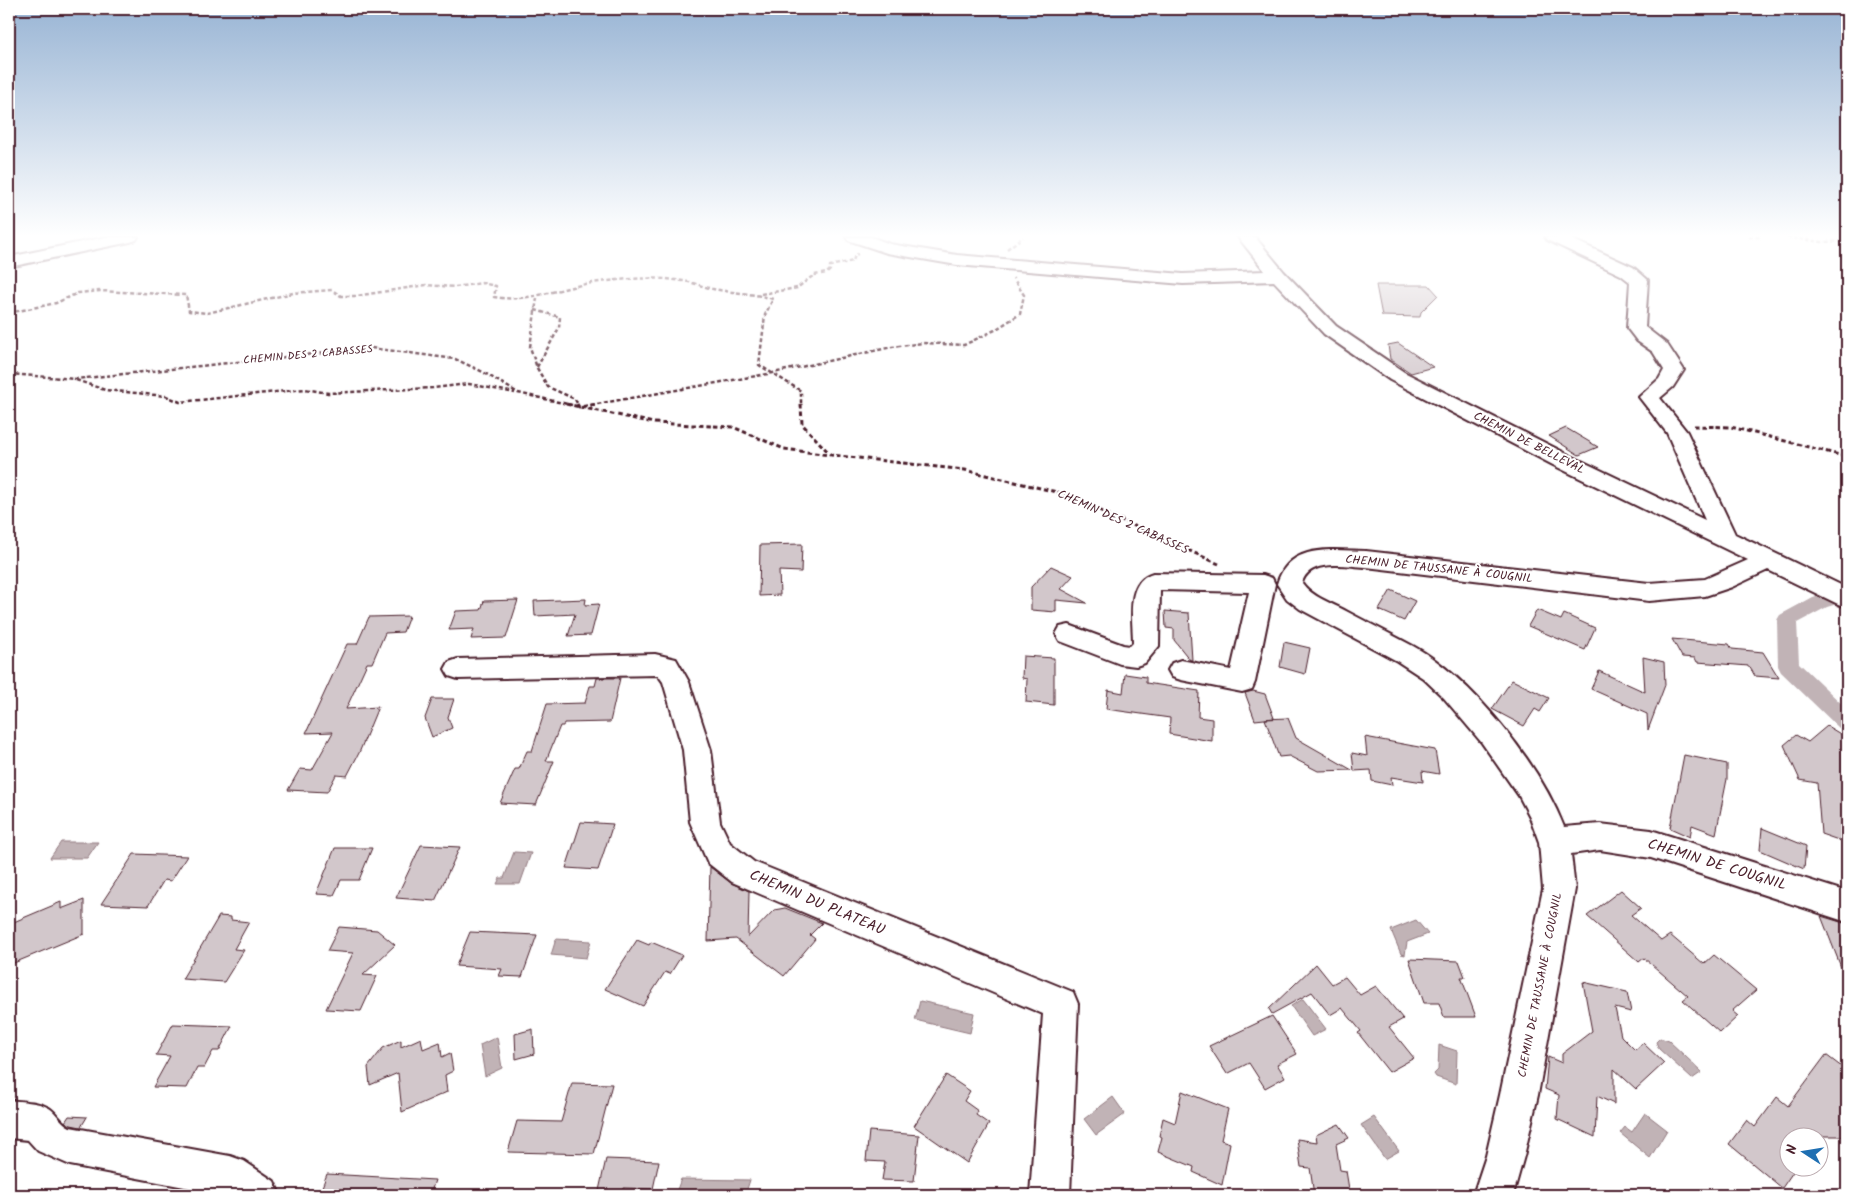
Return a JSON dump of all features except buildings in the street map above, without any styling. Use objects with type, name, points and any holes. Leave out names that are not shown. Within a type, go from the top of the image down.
[{"type":"street","name":"CHEMIN DE BELLEVAL","points":[[1295,293],[1330,330],[1397,376],[1561,460],[1847,598]]},
{"type":"street","points":[[1638,293],[1636,328],[1644,337],[1660,348],[1674,370],[1666,383],[1649,397],[1677,432],[1726,539]]},
{"type":"street","name":"CHEMIN DE TAUSSANE À COUGNIL","points":[[1493,1195],[1505,1156],[1519,1095],[1559,889],[1554,842],[1544,814],[1525,780],[1492,734],[1454,691],[1432,671],[1406,654],[1309,603],[1296,593],[1289,584],[1290,575],[1295,567],[1307,561],[1366,559],[1649,592],[1696,589],[1730,579],[1767,560]]},
{"type":"street","points":[[1069,634],[1120,654],[1136,656],[1146,646],[1146,590],[1152,581],[1263,584],[1242,682],[1181,670]]},
{"type":"street","name":"CHEMIN DU PLATEAU","points":[[458,669],[655,664],[668,666],[676,682],[697,750],[705,822],[719,853],[743,872],[1061,1004],[1050,1195]]},
{"type":"street","name":"CHEMIN DE COUGNIL","points":[[1554,842],[1600,836],[1651,844],[1847,907]]},
{"type":"street","points":[[9,1119],[36,1122],[52,1138],[70,1146],[230,1174],[260,1195]]},
{"type":"path","points":[[9,313],[56,303],[78,293]]},
{"type":"path","points":[[131,293],[166,293]]},
{"type":"path","points":[[172,293],[186,295],[189,312],[207,313],[247,306],[292,293]]},
{"type":"path","points":[[337,293],[341,296],[356,296],[368,293]]},
{"type":"path","points":[[495,293],[494,297],[504,299],[537,298],[553,293]]},
{"type":"path","points":[[750,293],[776,293]]},
{"type":"path","points":[[537,298],[530,347],[537,368],[548,387],[575,399],[579,407],[773,373],[892,347],[923,343],[964,345],[995,330],[1020,314],[1023,293]]},
{"type":"path","points":[[758,294],[773,299],[765,315],[759,366],[801,391],[802,424],[831,455]]},
{"type":"path","points":[[535,310],[560,317],[559,328],[537,368]]},
{"type":"path","name":"CHEMIN DES 2 CABASSES","points":[[9,374],[76,379],[371,348],[456,359],[518,393],[579,407],[654,423],[734,427],[784,449],[965,470],[1061,493],[1219,564]]},
{"type":"path","points":[[76,379],[104,390],[166,396],[180,402],[305,390],[328,393],[434,388],[469,384],[518,393]]},
{"type":"path","points":[[1677,432],[1699,425],[1731,427],[1775,440],[1847,457]]},
{"type":"shaded area","points":[[61,842],[98,842],[87,858],[50,858]]},
{"type":"shaded area","points":[[514,852],[531,853],[520,884],[497,884],[500,878],[504,878]]},
{"type":"shaded area","points":[[1416,920],[1428,934],[1407,942],[1405,955],[1401,954],[1391,930]]},
{"type":"shaded area","points":[[556,939],[591,941],[586,958],[551,955]]},
{"type":"shaded area","points":[[1303,999],[1326,1029],[1312,1036],[1291,1006]]},
{"type":"shaded area","points":[[920,1001],[974,1013],[970,1033],[915,1020]]},
{"type":"shaded area","points":[[497,1037],[502,1068],[485,1076],[480,1045]]},
{"type":"shaded area","points":[[1660,1038],[1669,1041],[1702,1072],[1692,1079],[1659,1049],[1656,1042]]},
{"type":"shaded area","points":[[1439,1045],[1457,1051],[1456,1084],[1436,1077],[1434,1074],[1438,1070]]},
{"type":"shaded area","points":[[1113,1097],[1125,1114],[1096,1135],[1084,1119]]},
{"type":"shaded area","points":[[1645,1113],[1667,1130],[1650,1158],[1620,1133],[1625,1127],[1632,1132]]},
{"type":"shaded area","points":[[1374,1117],[1399,1151],[1385,1159],[1361,1125]]},
{"type":"shaded area","points":[[681,1179],[750,1180],[745,1195],[675,1195]]},
{"type":"waterway","points":[[1833,598],[1820,602],[1787,620],[1789,666],[1847,722]]}]
